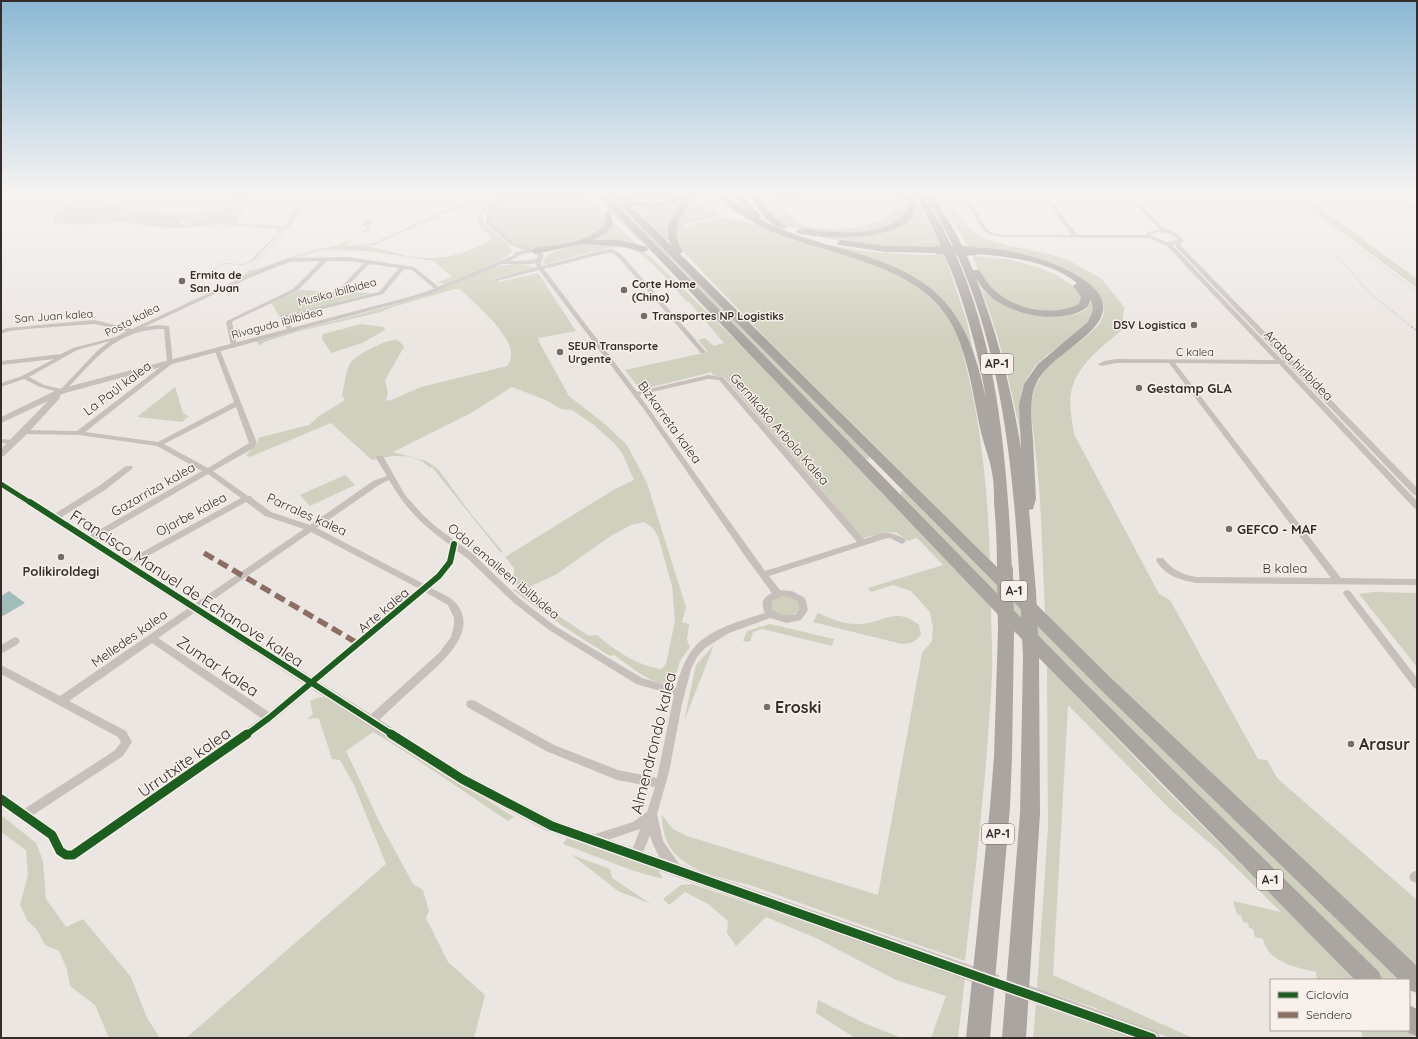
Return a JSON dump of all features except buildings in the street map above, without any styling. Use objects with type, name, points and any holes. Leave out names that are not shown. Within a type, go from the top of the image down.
[{"type":"highway","points":[[537,254],[578,242]]},
{"type":"highway","points":[[572,245],[604,242]]},
{"type":"highway","points":[[614,242],[644,248]]},
{"type":"highway","points":[[638,242],[683,283],[727,330],[746,344]]},
{"type":"highway","name":"A-1","points":[[644,242],[746,344],[1098,708],[1370,979]]},
{"type":"highway","name":"A-1","points":[[664,242],[1105,683],[1417,982]]},
{"type":"highway","points":[[673,242],[685,263]]},
{"type":"highway","points":[[815,242],[882,265],[916,282],[941,302],[961,332],[970,355],[991,450],[999,472]]},
{"type":"highway","points":[[829,242],[870,250],[973,253],[1013,256],[1056,268],[1089,288],[1097,300],[1099,309],[1098,316],[1093,324],[1042,366],[1028,388],[1025,405],[1030,499],[1024,526]]},
{"type":"highway","points":[[839,242],[886,249],[939,252]]},
{"type":"highway","name":"AP-1","points":[[944,242],[972,316],[981,348],[993,405],[998,438],[1005,570],[1006,630],[1003,757],[1000,807],[978,1038]]},
{"type":"highway","name":"AP-1","points":[[955,242],[970,275],[989,330],[1009,417],[1024,526],[1031,657],[1030,813],[1014,1038]]},
{"type":"highway","points":[[962,242],[981,284],[994,297],[1013,307],[1044,314],[1070,312],[1081,308],[1086,304],[1087,300],[1085,292],[1057,272],[1014,259],[973,253]]},
{"type":"street","name":"Araba hiribidea","points":[[1164,242],[1175,251],[1417,506]]},
{"type":"street","name":"Araba hiribidea","points":[[1178,242],[1178,246],[1417,494]]},
{"type":"street","points":[[512,244],[537,254]]},
{"type":"street","points":[[512,244],[515,260],[541,267]]},
{"type":"street","name":"Rivaguda ibilbidea","points":[[1,420],[62,391],[218,351],[405,300],[438,288],[522,252],[537,254]]},
{"type":"street","points":[[497,279],[603,252],[616,253],[703,352]]},
{"type":"street","points":[[494,265],[525,262],[537,254]]},
{"type":"street","points":[[537,254],[538,263],[541,267]]},
{"type":"street","points":[[234,346],[229,322],[231,320],[295,290],[326,259]]},
{"type":"street","name":"Posta kalea","points":[[1,454],[24,432],[109,341],[247,277],[292,260],[348,259],[416,270],[438,288]]},
{"type":"street","points":[[341,290],[367,262]]},
{"type":"street","name":"Bizkarreta kalea","points":[[541,267],[635,394],[777,593]]},
{"type":"street","name":"Musika ibilbidea","points":[[291,331],[283,317],[381,293],[402,268]]},
{"type":"street","name":"San Juan kalea","points":[[1,332],[9,329],[94,322],[132,330]]},
{"type":"street","points":[[132,330],[167,327],[170,363]]},
{"type":"street","points":[[1,385],[24,377],[81,347],[109,341]]},
{"type":"street","points":[[159,444],[238,403],[218,351]]},
{"type":"street","points":[[1,363],[62,356]]},
{"type":"street","name":"C kalea","points":[[1101,364],[1117,361],[1290,362]]},
{"type":"street","points":[[1171,362],[1338,581]]},
{"type":"street","name":"La Paúl kalea","points":[[79,433],[170,363]]},
{"type":"street","points":[[24,377],[42,386],[62,391]]},
{"type":"street","name":"Gernikako Arbola Kalea","points":[[635,394],[708,377],[722,378],[863,543]]},
{"type":"street","name":"Gazarriza kalea","points":[[88,540],[246,449],[253,442],[238,403]]},
{"type":"street","name":"Parrales kalea","points":[[24,432],[79,433],[159,444],[208,471],[248,498],[268,514],[310,528],[426,588],[451,603],[456,610],[459,619],[458,631],[450,646],[442,656],[371,721]]},
{"type":"street","points":[[1,441],[13,442]]},
{"type":"street","name":"Odol emaileen ibilbidea","points":[[380,458],[402,496],[419,516],[432,528],[470,556],[517,601],[552,628],[639,681],[680,693]]},
{"type":"street","points":[[54,518],[102,488],[129,468]]},
{"type":"street","name":"Melledes kalea","points":[[61,701],[376,482],[391,477]]},
{"type":"street","name":"Francisco Manuel de Echanove kalea","points":[[1,484],[125,565],[462,779],[492,796],[552,826],[961,970]]},
{"type":"street","name":"Ojarbe kalea","points":[[125,565],[248,498]]},
{"type":"street","points":[[764,575],[883,536],[891,535],[902,541]]},
{"type":"street","name":"Arte kalea","points":[[312,683],[439,576],[450,564],[453,557],[454,544]]},
{"type":"street","name":"B kalea","points":[[1160,560],[1167,569],[1175,574],[1198,580],[1417,582]]},
{"type":"street","points":[[786,592],[798,596],[804,605],[802,614],[792,620],[778,619],[771,614],[767,607],[767,602],[777,593],[786,592]]},
{"type":"street","points":[[1347,593],[1417,685]]},
{"type":"street","name":"Almendrondo kalea","points":[[636,856],[652,815],[661,783],[682,679],[694,655],[702,645],[738,624],[771,614]]},
{"type":"street","name":"Zumar kalea","points":[[151,638],[269,718]]},
{"type":"street","points":[[1,650],[15,641]]},
{"type":"street","points":[[1,669],[122,734],[127,742],[119,753],[112,758],[24,815],[1,799]]},
{"type":"street","name":"Urrutxite kalea","points":[[24,815],[52,835],[60,851],[66,855],[73,855],[269,718],[312,683]]},
{"type":"street","points":[[471,704],[550,748],[616,775],[661,783]]},
{"type":"street","points":[[592,840],[636,826],[652,815],[654,833],[658,846],[678,870]]},
{"type":"street","points":[[1037,996],[1152,1038]]},
{"type":"green space","points":[[269,242],[271,242],[254,261],[243,265],[223,264],[206,275],[181,276],[205,275],[223,263],[242,264],[249,262]]},
{"type":"green space","points":[[274,242],[275,242],[251,269]]},
{"type":"green space","points":[[345,242],[348,242],[345,246],[380,242],[374,245],[319,250],[287,260],[240,280],[238,279],[251,269],[254,270],[310,251]]},
{"type":"green space","points":[[486,242],[506,242],[512,252],[499,261],[446,283],[436,283],[452,277],[434,261],[368,251],[334,250],[317,252],[343,247],[370,247],[408,256],[434,258],[463,253]]},
{"type":"green space","points":[[514,242],[575,242],[554,248],[541,249],[529,248]]},
{"type":"green space","points":[[594,242],[635,242],[638,245]]},
{"type":"green space","points":[[651,242],[661,242],[871,455],[869,459],[863,459]]},
{"type":"green space","points":[[677,242],[810,242],[879,266],[911,283],[938,305],[951,322],[959,342],[975,405],[984,471],[990,560],[763,335],[679,247]]},
{"type":"green space","points":[[848,242],[939,242],[940,245],[938,246],[939,248],[907,248]]},
{"type":"green space","points":[[966,242],[996,242],[1049,254],[1068,260],[1102,279],[1124,307],[1122,330],[1092,356],[1075,379],[1070,399],[1074,434],[1159,594],[1170,600],[1258,759],[1267,760],[1277,778],[1417,900],[1417,969],[1187,753],[1045,613],[1039,486],[1031,415],[1031,402],[1042,374],[1059,357],[1089,334],[1099,324],[1104,314],[1104,305],[1091,286],[1077,275],[1061,267],[1023,256],[970,249]]},
{"type":"green space","points":[[1356,242],[1367,242],[1417,279],[1417,288]]},
{"type":"green space","points":[[593,243],[608,243],[642,251],[653,259],[770,374],[991,606],[992,667],[990,712],[981,819],[965,961],[756,887],[699,870],[677,856],[666,840],[662,815],[673,829],[687,836],[878,895],[922,653],[932,641],[933,628],[930,612],[911,591],[893,585],[871,592],[868,588],[943,565],[917,538],[908,541],[897,533],[889,532],[863,538],[724,377],[713,375],[712,372],[644,389],[639,388],[625,370],[708,352],[698,340],[705,338],[714,346],[724,343],[660,271],[636,251],[621,247],[611,248],[547,264],[543,263],[545,258],[556,251],[564,248]]},
{"type":"green space","points":[[830,245],[887,253],[945,255],[967,322],[976,365],[959,321],[943,302],[926,286]]},
{"type":"green space","points":[[973,256],[1006,259],[1038,267],[1056,275],[1077,288],[1083,300],[1080,304],[1055,313],[1028,310],[996,295],[978,270]]},
{"type":"green space","points":[[507,265],[528,265],[533,268],[494,278],[499,282],[538,273],[576,331],[538,338],[539,342],[569,396],[606,425],[627,445],[647,483],[686,607],[682,622],[689,624],[687,640],[690,647],[680,661],[673,684],[658,682],[642,675],[614,655],[610,656],[560,624],[513,590],[521,588],[551,611],[589,636],[597,635],[619,652],[635,661],[661,669],[666,664],[675,621],[672,586],[658,536],[653,528],[644,522],[631,525],[609,537],[557,574],[529,587],[514,584],[514,568],[505,557],[615,489],[634,480],[622,453],[614,443],[594,425],[572,410],[561,409],[546,400],[512,387],[471,413],[393,452],[426,461],[438,469],[471,514],[503,552],[501,553],[432,467],[430,468],[418,459],[402,456],[372,460],[331,423],[250,457],[246,455],[258,443],[258,438],[309,425],[319,416],[345,400],[342,395],[346,374],[351,362],[365,352],[385,342],[396,340],[404,347],[385,380],[388,393],[386,399],[389,401],[421,387],[507,366],[511,356],[509,344],[505,336],[482,310],[460,289],[455,289],[393,307],[381,312],[296,332],[264,342],[259,346],[257,341],[385,307],[438,290],[483,271]]},
{"type":"green space","points":[[981,289],[1004,305],[1029,314],[1060,316],[1078,313],[1085,310],[1090,302],[1088,293],[1095,308],[1088,325],[1047,355],[1035,366],[1027,378],[1022,389],[1020,406],[1021,436],[1000,344]]},
{"type":"green space","points":[[300,290],[373,293],[280,317],[271,303]]},
{"type":"green space","points":[[361,324],[384,327],[385,330],[362,343],[331,353],[322,338],[323,334]]},
{"type":"green space","points":[[175,387],[183,413],[189,416],[182,422],[137,417]]},
{"type":"green space","points":[[345,475],[355,485],[310,506],[300,495]]},
{"type":"green space","points":[[901,491],[907,491],[1404,979],[1379,979],[900,498]]},
{"type":"green space","points":[[1374,592],[1417,593],[1417,667],[1359,594]]},
{"type":"green space","points":[[783,595],[793,597],[799,603],[799,610],[793,616],[779,616],[770,607],[771,600]]},
{"type":"green space","points":[[818,613],[849,624],[868,623],[896,616],[903,617],[911,619],[919,625],[921,634],[913,642],[902,644],[813,622]]},
{"type":"green space","points":[[770,624],[834,639],[832,646],[762,629],[753,632],[750,642],[743,641],[747,631]]},
{"type":"green space","points":[[714,645],[684,721],[696,665]]},
{"type":"green space","points":[[1047,666],[1164,788],[1356,979],[1317,979],[1316,972],[1284,963],[1271,954],[1263,939],[1255,937],[1253,929],[1249,928],[1248,923],[1243,922],[1241,915],[1237,914],[1233,901],[1281,912],[1219,851],[1171,810],[1068,705],[1053,975],[1193,1038],[1170,1038],[1095,1008],[1037,988],[1048,829]]},
{"type":"green space","points":[[320,697],[327,698],[514,817],[508,821],[373,732],[346,751],[379,821],[413,884],[423,890],[429,911],[426,918],[448,962],[485,995],[474,1038],[186,1038],[386,864],[354,785],[340,760],[332,759],[319,719],[307,719],[313,714],[310,701]]},
{"type":"green space","points":[[1,815],[36,843],[43,861],[46,899],[66,927],[83,919],[131,977],[147,1018],[160,1038],[109,1038],[95,1005],[70,986],[67,969],[59,951],[45,945],[37,930],[27,920],[20,905],[28,875],[26,850],[1,832]]},
{"type":"green space","points":[[567,838],[658,869],[663,879],[634,871],[563,844]]},
{"type":"green space","points":[[572,855],[610,869],[612,878],[651,904],[618,891]]},
{"type":"green space","points":[[692,884],[965,978],[958,1038],[931,1038],[946,996],[896,980],[818,939],[766,917],[736,946],[727,933],[728,921],[708,904],[685,892],[669,905],[663,899],[681,885]]},
{"type":"green space","points":[[818,1000],[864,1023],[902,1038],[855,1038],[816,1013]]},
{"type":"green space","points":[[1036,1004],[1128,1038],[1033,1038]]},
{"type":"green space","points":[[1361,1031],[1408,1031],[1415,1038],[1363,1038]]},
{"type":"water","points":[[9,591],[25,603],[3,616],[1,614],[1,596]]},
{"type":"tunnel","points":[[961,970],[1037,996]]},
{"type":"railway","points":[[1351,242],[1417,292]]},
{"type":"railway","points":[[1336,255],[1372,295],[1413,328]]},
{"type":"railway","points":[[1412,327],[1417,331]]},
{"type":"marked path","points":[[204,553],[359,644]]},
{"type":"cycle path","points":[[1,484],[462,779],[552,826],[1152,1038]]},
{"type":"cycle path","points":[[1,799],[52,835],[60,851],[66,855],[73,855],[269,718],[439,576],[450,562],[454,544]]},
{"type":"place","name":"Ermita de San Juan","points":[[182,281]]},
{"type":"place","name":"Corte Home (Chino)","points":[[624,290]]},
{"type":"place","name":"Transportes NP Logistiks","points":[[644,316]]},
{"type":"place","name":"DSV Logistica","points":[[1194,325]]},
{"type":"place","name":"SEUR Transporte Urgente","points":[[560,352]]},
{"type":"place","name":"Gestamp GLA","points":[[1139,388]]},
{"type":"place","name":"GEFCO - MAF","points":[[1229,529]]},
{"type":"place","name":"Polikiroldegi","points":[[61,557]]},
{"type":"place","name":"Eroski","points":[[767,707]]},
{"type":"place","name":"Arasur","points":[[1351,744]]}]
